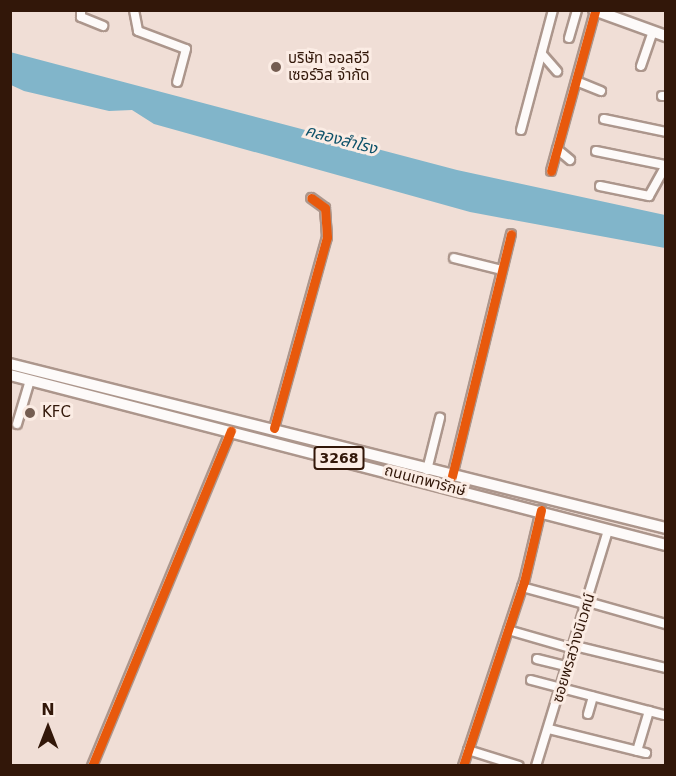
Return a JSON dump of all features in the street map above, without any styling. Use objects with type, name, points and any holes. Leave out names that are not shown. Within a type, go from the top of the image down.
[{"type":"main road","points":[[595,11],[666,36]]},
{"type":"main road","name":"ถนนเทพารักษ์","points":[[10,364],[103,385],[274,428],[427,470],[666,528]]},
{"type":"main road","name":"ถนนเทพารักษ์","points":[[10,375],[666,544]]},
{"type":"main road","points":[[100,399],[103,385]]},
{"type":"street","points":[[81,10],[81,17],[103,26]]},
{"type":"street","points":[[134,10],[138,31],[186,49],[177,82]]},
{"type":"street","points":[[521,130],[554,10]]},
{"type":"street","points":[[569,38],[577,10]]},
{"type":"street","points":[[551,171],[595,11]]},
{"type":"street","points":[[641,66],[653,31]]},
{"type":"street","points":[[542,54],[557,71]]},
{"type":"street","points":[[576,81],[601,91]]},
{"type":"street","points":[[604,119],[666,132]]},
{"type":"street","points":[[557,149],[570,160]]},
{"type":"street","points":[[596,151],[665,165],[649,196],[600,186]]},
{"type":"street","points":[[274,428],[329,228],[325,208],[311,198]]},
{"type":"street","points":[[452,476],[511,234]]},
{"type":"street","points":[[454,258],[502,270]]},
{"type":"street","points":[[17,424],[30,380]]},
{"type":"street","points":[[427,470],[440,418]]},
{"type":"street","points":[[92,765],[231,431]]},
{"type":"street","points":[[463,765],[522,587],[541,510]]},
{"type":"street","name":"ซอยพรสว่างนิเวศน์","points":[[536,765],[588,603],[608,530]]},
{"type":"street","points":[[522,587],[666,624]]},
{"type":"street","points":[[508,630],[666,668]]},
{"type":"street","points":[[537,659],[568,667]]},
{"type":"street","points":[[531,680],[664,715]]},
{"type":"street","points":[[588,714],[593,697]]},
{"type":"street","points":[[637,751],[649,711]]},
{"type":"street","points":[[549,729],[646,753]]},
{"type":"street","points":[[468,750],[519,765]]},
{"type":"water","name":"คลองสำโรง","points":[[10,52],[457,170],[665,215],[665,248],[470,212],[154,124],[132,110],[109,111],[24,91],[11,85]]},
{"type":"cycle path","points":[[551,171],[595,11]]},
{"type":"cycle path","points":[[274,428],[327,237],[325,208],[311,198]]},
{"type":"cycle path","points":[[452,476],[511,234]]},
{"type":"cycle path","points":[[92,766],[231,431]]},
{"type":"cycle path","points":[[463,766],[524,582],[541,510]]},
{"type":"place","name":"บริษัท ออลอีวี เซอร์วิส จำกัด","points":[[276,67]]},
{"type":"place","name":"KFC","points":[[30,413]]}]
